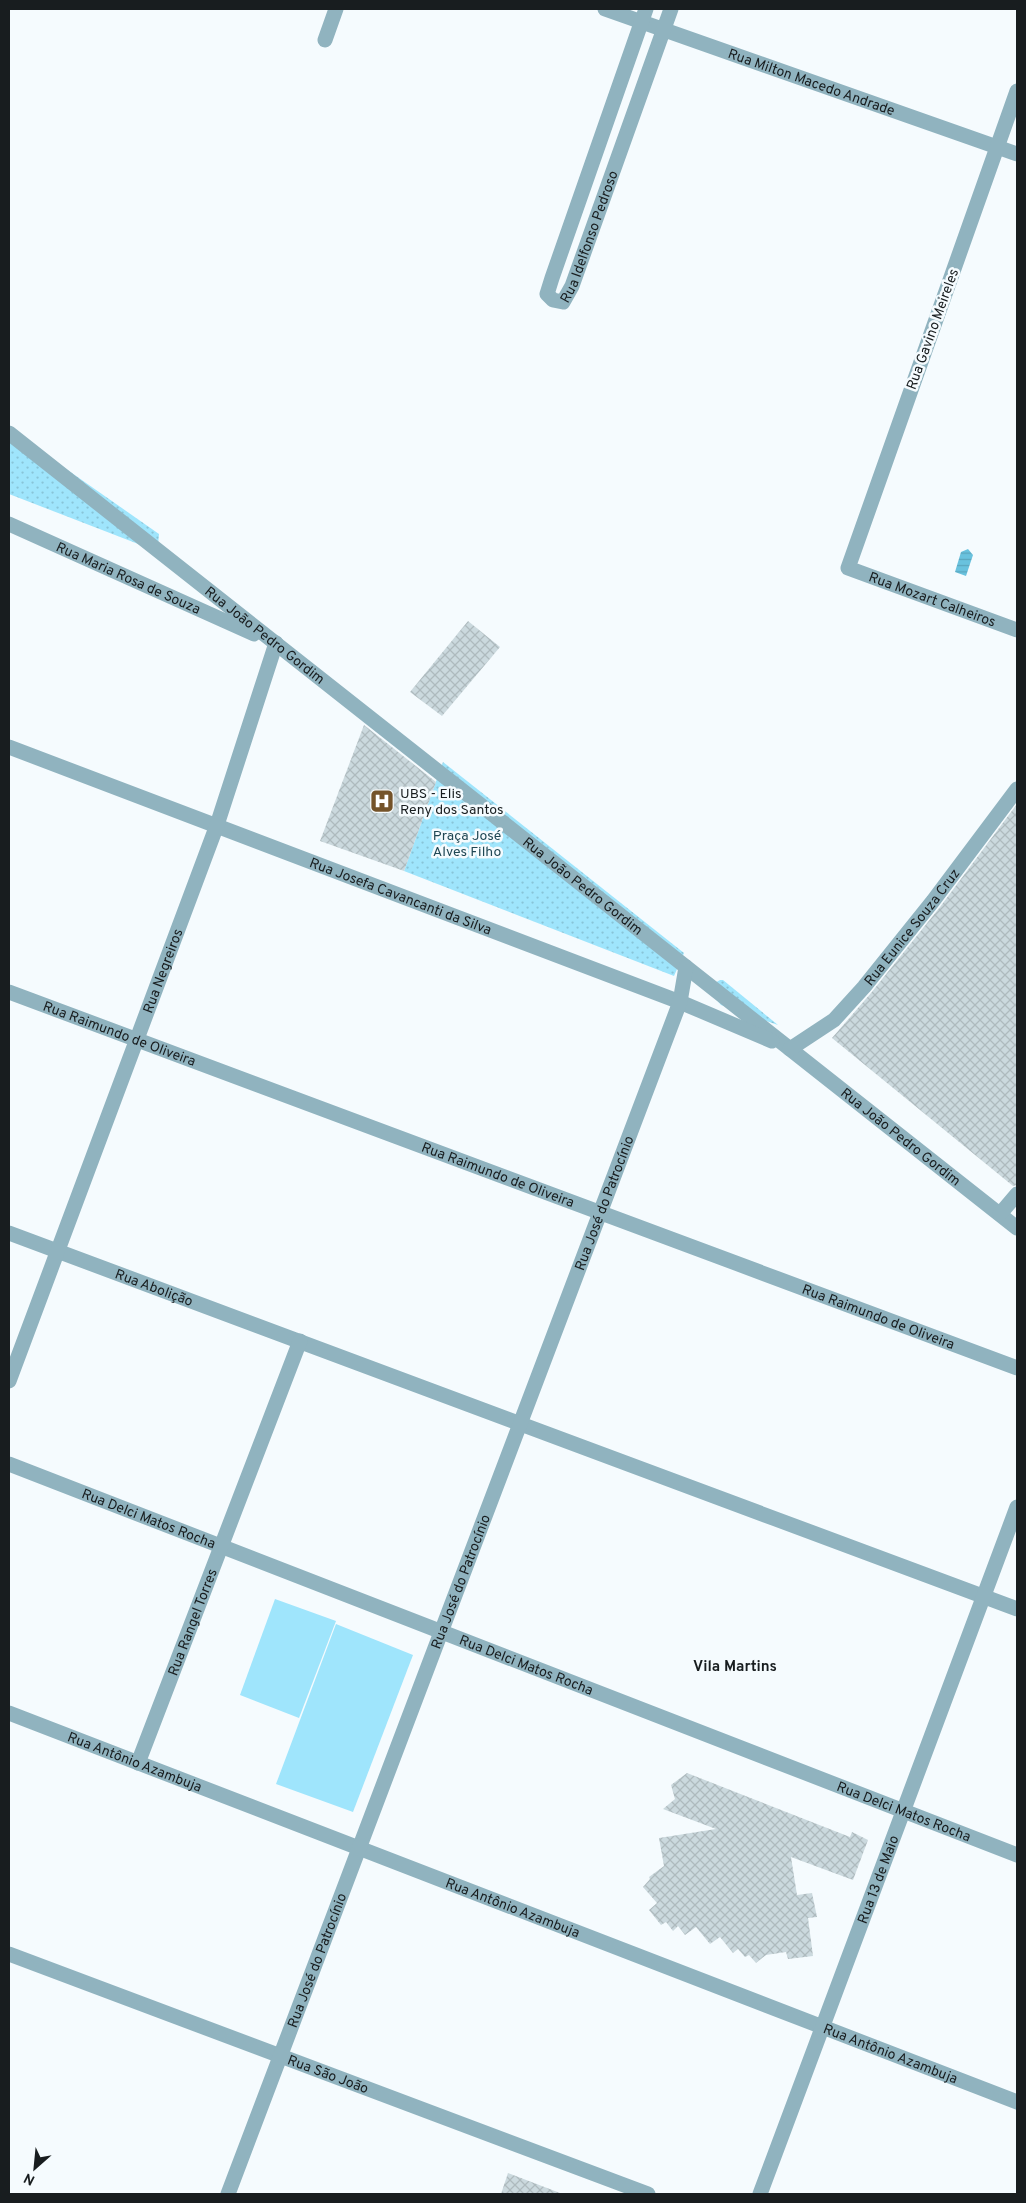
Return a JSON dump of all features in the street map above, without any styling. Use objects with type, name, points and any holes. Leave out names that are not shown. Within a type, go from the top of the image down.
[{"type":"street","points":[[325,40],[336,9]]},
{"type":"street","name":"Rua Milton Macedo Andrade","points":[[605,9],[644,15],[664,30],[1017,154]]},
{"type":"street","name":"Rua Idelfonso Pedroso","points":[[644,15],[552,278],[547,294],[553,300],[563,302],[572,286],[672,9]]},
{"type":"street","name":"Rua Gavino Meireles","points":[[848,568],[1017,90]]},
{"type":"street","name":"Rua João Pedro Gordim","points":[[9,433],[1017,1228]]},
{"type":"street","name":"Rua Maria Rosa de Souza","points":[[9,524],[276,643]]},
{"type":"street","name":"Rua Mozart Calheiros","points":[[848,568],[1017,630]]},
{"type":"street","name":"Rua Negreiros","points":[[9,1381],[217,825],[276,643]]},
{"type":"street","name":"Rua Josefa Cavancanti da Silva","points":[[9,747],[680,1002],[790,1048]]},
{"type":"street","name":"Rua Eunice Souza Cruz","points":[[790,1048],[834,1020],[864,987],[933,901],[1017,789]]},
{"type":"street","name":"Rua José do Patrocínio","points":[[228,2194],[680,1002],[686,967]]},
{"type":"street","name":"Rua Raimundo de Oliveira","points":[[9,992],[1017,1368]]},
{"type":"street","points":[[1000,1214],[1017,1194]]},
{"type":"street","name":"Rua Abolição","points":[[9,1233],[1017,1609]]},
{"type":"street","name":"Rua Rangel Torres","points":[[138,1763],[300,1341]]},
{"type":"street","name":"Rua Delci Matos Rocha","points":[[9,1464],[1017,1854]]},
{"type":"street","name":"Rua 13 de Maio","points":[[760,2194],[1017,1507]]},
{"type":"street","name":"Rua Antônio Azambuja","points":[[9,1713],[1017,2102]]},
{"type":"street","name":"Rua São João","points":[[9,1954],[648,2194]]},
{"type":"green space","points":[[9,429],[159,534],[158,546],[146,547],[9,494]]},
{"type":"green space","name":"Praça José Alves Filho","points":[[443,762],[684,953],[674,976],[404,871]]},
{"type":"green space","points":[[723,980],[778,1025],[721,1005],[709,991],[713,984]]},
{"type":"green space","points":[[275,1599],[336,1621],[299,1718],[240,1695]]},
{"type":"green space","points":[[336,1624],[413,1655],[353,1812],[276,1784]]},
{"type":"shaded area","points":[[968,549],[973,555],[966,576],[955,572],[961,552]]},
{"type":"building","points":[[468,621],[500,647],[442,716],[410,692]]},
{"type":"building","name":"UBS - Elis Reny dos Santos","points":[[364,725],[436,782],[404,871],[320,841]]},
{"type":"building","points":[[1017,804],[1017,1185],[1013,1186],[832,1038],[940,907]]},
{"type":"building","points":[[687,1773],[850,1837],[852,1832],[868,1840],[853,1880],[791,1857],[797,1895],[812,1893],[817,1917],[808,1918],[813,1956],[788,1959],[786,1952],[766,1955],[756,1963],[749,1955],[745,1957],[738,1949],[733,1953],[720,1937],[710,1944],[696,1927],[685,1935],[678,1926],[673,1931],[666,1922],[661,1925],[649,1910],[657,1903],[643,1887],[650,1879],[649,1877],[664,1866],[659,1838],[716,1829],[663,1809],[675,1799],[671,1785]]},
{"type":"building","points":[[508,2173],[560,2193],[560,2194],[501,2194]]},
{"type":"place","name":"UBS - Elis Reny dos Santos","points":[[382,801]]},
{"type":"district","name":"Vila Martins","points":[[735,1666]]}]
